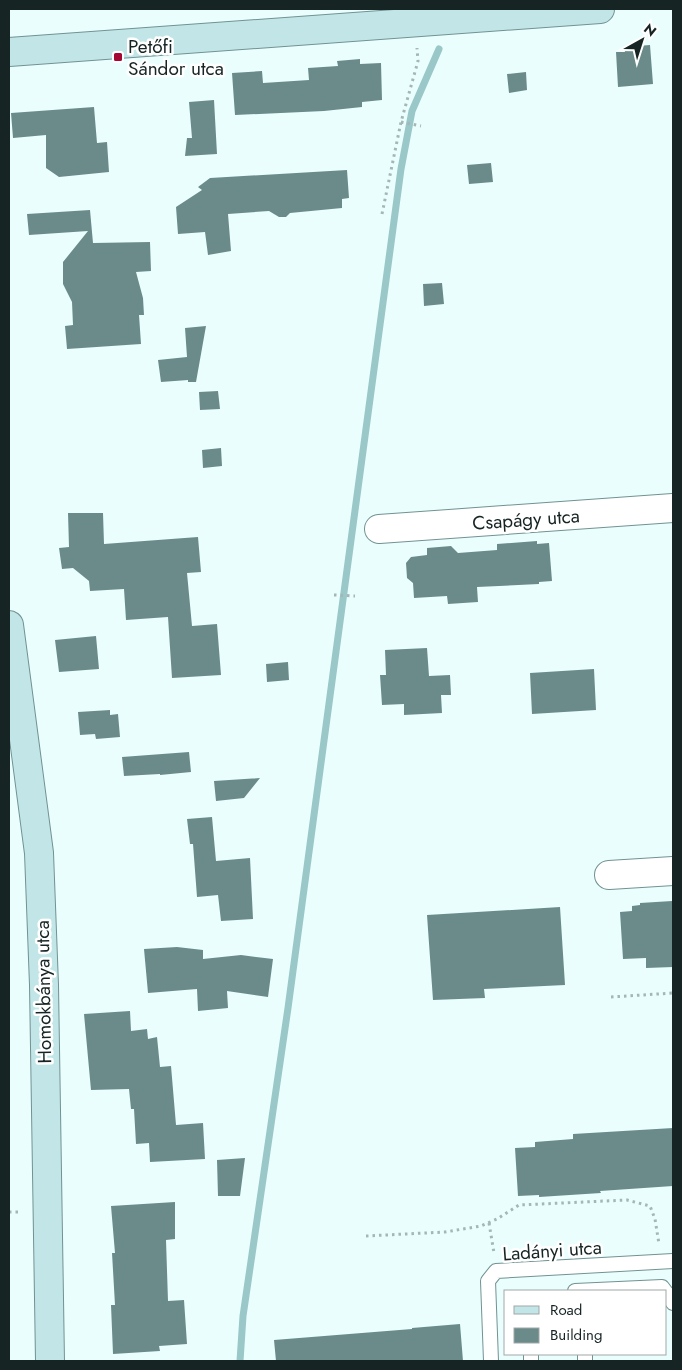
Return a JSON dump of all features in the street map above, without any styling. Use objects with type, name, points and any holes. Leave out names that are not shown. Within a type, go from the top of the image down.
[{"type":"street","points":[[9,52],[600,9]]},
{"type":"street","name":"Csapágy utca","points":[[379,529],[673,508]]},
{"type":"street","name":"Homokbánya utca","points":[[9,625],[12,667],[39,862],[44,985],[50,1361]]},
{"type":"street","points":[[609,875],[673,871]]},
{"type":"lane","name":"Ladányi utca","points":[[491,1361],[488,1281],[496,1271],[667,1261]]},
{"type":"lane","points":[[599,1290],[662,1287],[665,1290]]},
{"type":"path","points":[[382,214],[402,122],[418,61],[417,41],[412,23]]},
{"type":"path","points":[[402,122],[421,126]]},
{"type":"path","points":[[334,595],[355,596]]},
{"type":"path","points":[[611,998],[673,993]]},
{"type":"path","points":[[366,1236],[445,1232],[481,1226],[518,1205],[627,1200],[650,1206],[667,1261]]},
{"type":"path","points":[[489,1222],[496,1271]]},
{"type":"building","points":[[650,45],[653,84],[618,87],[616,52],[625,52],[624,47]]},
{"type":"building","points":[[360,59],[360,64],[381,63],[382,100],[362,102],[362,107],[324,111],[235,115],[232,73],[262,71],[263,83],[309,80],[308,68],[338,66],[337,61]]},
{"type":"building","points":[[526,72],[527,90],[509,93],[507,74]]},
{"type":"building","points":[[214,100],[217,154],[185,156],[187,138],[192,138],[189,102]]},
{"type":"building","points":[[94,107],[97,143],[107,142],[109,172],[59,177],[46,168],[46,135],[13,138],[11,113]]},
{"type":"building","points":[[491,163],[493,182],[469,184],[467,165]]},
{"type":"building","points":[[347,170],[349,198],[342,199],[342,208],[290,213],[286,217],[279,217],[269,211],[228,214],[231,251],[208,255],[205,232],[178,234],[176,207],[202,190],[198,187],[210,178]]},
{"type":"building","points":[[90,210],[93,243],[150,242],[151,271],[136,272],[143,298],[144,315],[139,315],[141,344],[67,349],[65,326],[73,325],[72,302],[63,284],[63,262],[88,231],[29,235],[27,214]]},
{"type":"building","points":[[442,283],[444,304],[424,306],[423,284]]},
{"type":"building","points":[[206,326],[196,382],[188,382],[188,380],[161,382],[158,360],[187,357],[185,328]]},
{"type":"building","points":[[218,391],[220,409],[200,410],[199,392]]},
{"type":"building","points":[[221,448],[222,466],[203,468],[202,450]]},
{"type":"building","points":[[68,513],[103,513],[104,544],[198,537],[201,572],[187,573],[192,626],[217,624],[221,675],[172,678],[168,617],[126,620],[124,589],[90,591],[89,581],[73,568],[62,569],[59,548],[69,547]]},
{"type":"building","points":[[537,541],[537,544],[549,543],[552,581],[539,582],[539,584],[477,587],[478,602],[448,604],[447,596],[414,598],[413,583],[407,578],[406,563],[411,557],[427,555],[427,548],[451,546],[458,553],[497,550],[497,544]]},
{"type":"building","points":[[96,636],[99,669],[59,672],[55,640]]},
{"type":"building","points":[[427,648],[429,676],[450,675],[451,695],[441,695],[442,713],[404,715],[404,704],[382,705],[380,675],[386,675],[385,650]]},
{"type":"building","points":[[288,662],[289,680],[267,682],[266,664]]},
{"type":"building","points":[[594,669],[596,710],[532,714],[530,673]]},
{"type":"building","points":[[110,710],[110,715],[118,714],[120,737],[96,739],[95,734],[80,735],[78,712]]},
{"type":"building","points":[[189,752],[191,772],[124,776],[122,757]]},
{"type":"building","points":[[260,778],[244,798],[216,801],[214,781]]},
{"type":"building","points":[[212,817],[216,861],[250,858],[253,919],[221,921],[218,895],[197,897],[193,844],[190,844],[187,819]]},
{"type":"building","points":[[672,901],[673,967],[646,968],[646,958],[623,959],[620,912],[632,911],[632,906],[640,905],[640,903]]},
{"type":"building","points":[[560,907],[565,985],[484,989],[485,998],[433,1000],[427,915]]},
{"type":"building","points":[[177,947],[203,950],[203,959],[241,955],[273,959],[268,997],[227,991],[228,1008],[198,1011],[197,989],[148,993],[144,949]]},
{"type":"building","points":[[130,1011],[131,1031],[147,1029],[148,1039],[157,1037],[160,1067],[171,1066],[176,1125],[203,1123],[205,1159],[150,1162],[149,1143],[136,1144],[134,1109],[131,1109],[129,1089],[91,1090],[84,1014]]},
{"type":"building","points":[[673,1128],[673,1186],[539,1197],[539,1195],[518,1196],[515,1148],[535,1147],[535,1142],[573,1139],[573,1134]]},
{"type":"building","points":[[245,1158],[240,1196],[218,1196],[217,1160]]},
{"type":"building","points":[[175,1202],[175,1239],[166,1240],[168,1301],[184,1300],[187,1344],[159,1346],[160,1351],[113,1354],[111,1305],[115,1305],[112,1253],[115,1253],[111,1206]]},
{"type":"building","points":[[460,1324],[463,1361],[276,1361],[274,1340]]},
{"type":"waterway","points":[[240,1361],[243,1316],[288,1008],[401,169],[412,111],[439,49]]},
{"type":"place","name":"Petőfi Sándor utca","points":[[118,57]]}]
